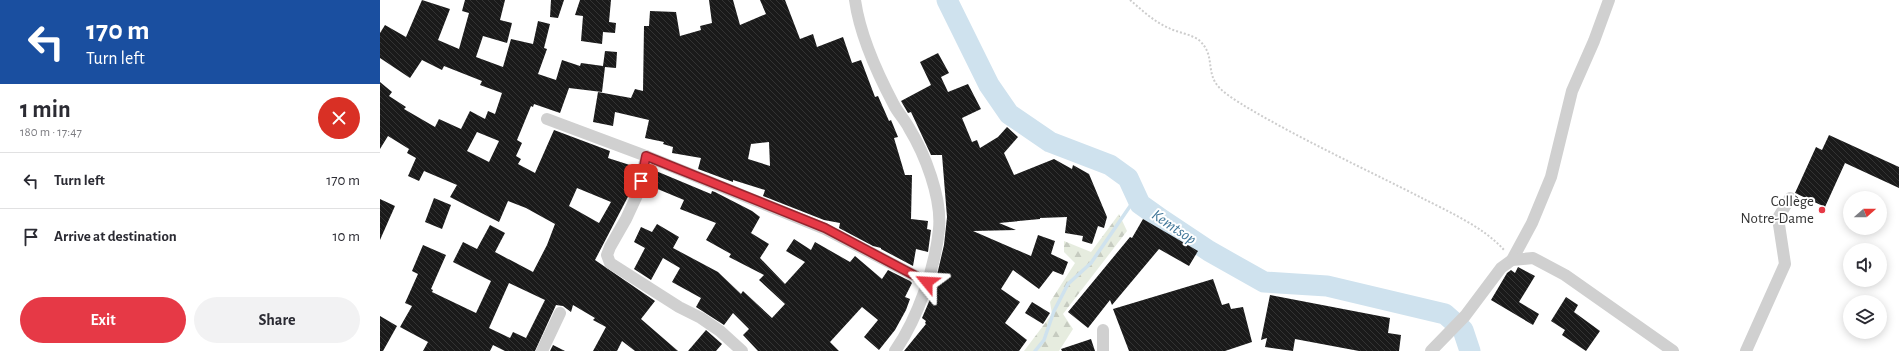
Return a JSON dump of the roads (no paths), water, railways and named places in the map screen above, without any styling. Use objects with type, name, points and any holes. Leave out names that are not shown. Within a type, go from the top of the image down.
[{"type":"street","points":[[855,0],[866,41],[879,76],[895,107],[910,128],[925,160],[936,197],[939,228],[932,264],[927,282],[911,324],[895,351]]},
{"type":"street","points":[[1431,351],[1465,316],[1501,268],[1512,260],[1532,223],[1551,177],[1572,91],[1594,41],[1609,0]]},
{"type":"street","points":[[547,119],[646,156],[825,228],[927,282]]},
{"type":"street","points":[[646,156],[639,191],[607,255],[610,264],[674,304],[701,318],[720,331],[737,349]]},
{"type":"street","points":[[1746,351],[1785,264],[1778,218],[1790,198]]},
{"type":"street","points":[[1512,260],[1533,258],[1565,275],[1673,351]]},
{"type":"street","points":[[542,351],[560,313]]},
{"type":"street","points":[[1103,330],[1103,351]]},
{"type":"waterway","name":"Kemtsop","points":[[947,0],[989,85],[1009,114],[1050,142],[1110,165],[1128,178],[1140,204],[1161,219],[1209,251],[1264,282],[1327,286],[1445,314],[1463,330],[1470,351]]},
{"type":"waterway","points":[[1035,351],[1044,340],[1054,311],[1068,284],[1091,263],[1137,196]]},
{"type":"place","name":"Collège Notre-Dame","points":[[1822,210]]}]
